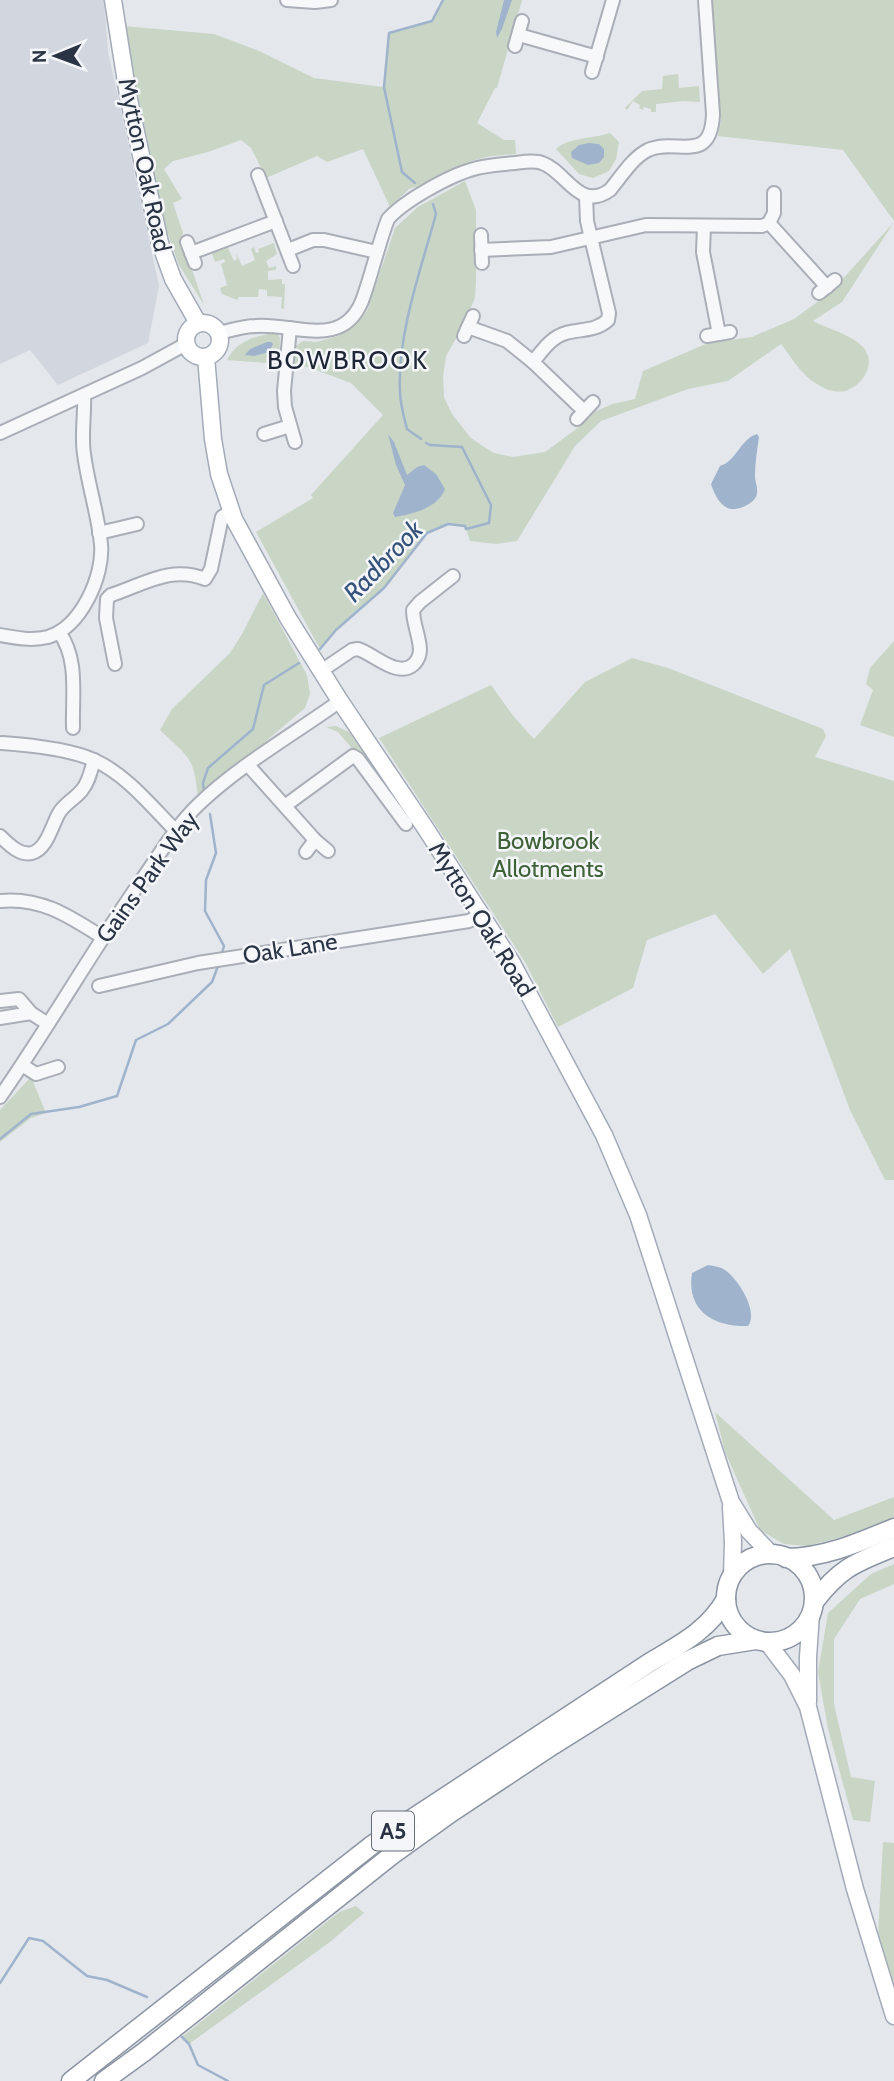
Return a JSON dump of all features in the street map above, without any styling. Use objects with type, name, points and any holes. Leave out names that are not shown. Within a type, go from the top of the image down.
[{"type":"highway","points":[[894,1528],[834,1550],[802,1558],[779,1556],[749,1560],[732,1577],[726,1599],[730,1617],[748,1636],[761,1641],[783,1640],[797,1633],[812,1608],[841,1571],[894,1546]]},
{"type":"highway","points":[[779,1556],[800,1566],[809,1579],[812,1608]]},
{"type":"highway","name":"A5","points":[[71,2081],[372,1845],[638,1670],[696,1635],[713,1619],[726,1599]]},
{"type":"highway","name":"A5","points":[[104,2081],[392,1855],[452,1812],[665,1673],[706,1650],[761,1641]]},
{"type":"main road","name":"Mytton Oak Road","points":[[113,0],[128,95],[160,243],[173,279],[198,323]]},
{"type":"main road","points":[[198,323],[209,324],[217,329],[220,344],[218,350],[201,358],[191,353],[186,344],[188,330],[198,323]]},
{"type":"main road","name":"Mytton Oak Road","points":[[206,357],[213,439],[219,474],[231,511],[288,618],[321,671],[482,914],[534,1003],[598,1124],[638,1215],[731,1502],[749,1531],[779,1556]]},
{"type":"main road","name":"Mytton Oak Road","points":[[731,1502],[732,1577]]},
{"type":"main road","points":[[808,1707],[812,1608]]},
{"type":"main road","points":[[761,1641],[786,1666],[808,1707],[855,1889],[894,2016]]},
{"type":"street","points":[[288,0],[331,0]]},
{"type":"street","points":[[592,72],[613,0]]},
{"type":"street","points":[[219,333],[257,326],[320,332],[332,330],[353,315],[361,302],[388,219],[398,208],[474,169],[522,162],[543,163],[586,196],[604,194],[610,190],[645,151],[655,147],[694,147],[701,144],[713,129],[705,0]]},
{"type":"street","points":[[522,21],[517,40],[597,57]]},
{"type":"street","points":[[258,175],[293,266]]},
{"type":"street","points":[[481,235],[481,256],[551,247],[646,225],[762,226],[769,223],[774,213],[774,193]]},
{"type":"street","points":[[533,362],[556,338],[565,333],[596,328],[608,320],[610,313],[587,221],[586,196]]},
{"type":"street","points":[[191,253],[276,221]]},
{"type":"street","points":[[769,223],[827,287]]},
{"type":"street","points":[[704,226],[703,252],[719,334]]},
{"type":"street","points":[[288,250],[313,240],[324,240],[377,252]]},
{"type":"street","points":[[468,326],[508,341],[584,410]]},
{"type":"street","points":[[290,328],[284,391],[295,442]]},
{"type":"street","points":[[0,433],[142,368],[186,344]]},
{"type":"street","points":[[0,635],[29,639],[59,632],[78,614],[95,584],[101,554],[84,456],[84,395]]},
{"type":"street","points":[[264,434],[290,426]]},
{"type":"street","points":[[115,664],[106,618],[107,598],[175,573],[205,579],[211,569],[222,517],[231,511]]},
{"type":"street","points":[[99,533],[137,524]]},
{"type":"street","points":[[321,671],[352,650],[358,649],[395,668],[412,665],[418,659],[420,650],[413,610],[453,576]]},
{"type":"street","points":[[59,632],[67,642],[70,653],[72,669],[67,713],[73,728]]},
{"type":"street","name":"Gains Park Way","points":[[0,1097],[77,981],[102,937],[195,807],[248,765],[340,701]]},
{"type":"street","points":[[11,759],[8,744],[75,754],[94,760],[132,786],[176,831]]},
{"type":"street","points":[[286,805],[353,756],[406,824]]},
{"type":"street","points":[[0,836],[20,852],[29,854],[39,850],[59,813],[82,790],[94,760]]},
{"type":"street","points":[[248,765],[328,851]]},
{"type":"street","points":[[306,852],[315,840]]},
{"type":"street","points":[[0,901],[40,903],[61,912],[102,937]]},
{"type":"street","name":"Oak Lane","points":[[99,986],[220,959],[469,921],[482,914]]},
{"type":"street","points":[[0,1001],[19,999],[31,1013],[48,1024]]},
{"type":"street","points":[[0,1018],[31,1013]]},
{"type":"street","points":[[22,1065],[36,1074],[58,1068]]},
{"type":"shaded area","points":[[0,0],[104,0],[108,52],[159,286],[148,343],[58,385],[30,350],[0,364]]},
{"type":"green space","points":[[443,0],[522,0],[497,88],[477,123],[504,140],[515,140],[516,154],[471,161],[409,189],[390,207],[363,149],[327,162],[317,156],[266,178],[251,148],[241,140],[173,161],[164,169],[182,199],[173,203],[183,233],[181,237],[204,305],[179,265],[167,232],[123,26],[214,34],[257,50],[314,78],[383,87],[389,33],[432,21]]},
{"type":"green space","points":[[711,0],[894,0],[894,221],[843,150],[718,136],[721,120],[712,40]]},
{"type":"green space","points":[[678,74],[679,88],[699,86],[700,102],[656,104],[656,112],[644,107],[643,110],[633,101],[627,110],[625,108],[642,91],[662,89],[663,76]]},
{"type":"green space","points":[[610,133],[619,142],[616,159],[609,171],[593,178],[579,174],[556,149],[574,140]]},
{"type":"green space","points":[[465,181],[476,210],[475,298],[446,356],[444,397],[452,414],[470,437],[494,453],[513,457],[545,452],[575,430],[592,413],[612,404],[635,399],[643,371],[708,343],[752,337],[794,319],[831,292],[894,222],[842,302],[813,321],[857,342],[866,352],[869,365],[864,377],[854,387],[840,392],[828,390],[806,376],[781,344],[728,381],[688,389],[601,421],[575,446],[517,541],[496,544],[470,541],[465,526],[448,524],[427,533],[384,588],[336,630],[320,649],[256,532],[313,498],[311,495],[383,415],[351,383],[308,367],[292,365],[296,346],[303,341],[317,342],[338,336],[355,326],[367,311],[395,228],[418,207]]},
{"type":"green space","points":[[274,243],[277,254],[266,261],[269,268],[276,266],[276,270],[268,271],[268,280],[282,279],[282,284],[285,284],[284,309],[281,308],[282,297],[267,296],[267,290],[259,289],[258,297],[239,297],[237,300],[222,294],[220,288],[227,285],[221,264],[225,262],[224,259],[215,262],[211,251],[228,248],[234,261],[237,259],[236,253],[242,266],[255,260],[251,249],[254,247],[256,253],[259,252],[258,249]]},
{"type":"green space","points":[[277,333],[280,338],[279,364],[227,360],[236,348],[248,340]]},
{"type":"green space","points":[[263,593],[307,675],[310,694],[305,708],[198,799],[195,774],[189,759],[160,730],[172,709],[230,653]]},
{"type":"green space","points":[[894,641],[894,737],[860,725],[873,690],[866,684],[870,668]]},
{"type":"green space","name":"Bowbrook Allotments","points":[[632,658],[668,668],[823,729],[826,736],[815,757],[894,781],[894,1180],[885,1180],[850,1110],[790,949],[763,974],[715,914],[647,940],[633,988],[558,1027],[525,962],[379,738],[491,685],[534,739],[585,682]]},
{"type":"green space","points":[[336,726],[353,734],[400,804],[338,732],[326,727]]},
{"type":"green space","points":[[31,1077],[46,1113],[31,1118],[0,1142],[0,1110]]},
{"type":"green space","points":[[715,1412],[834,1520],[894,1497],[894,1517],[849,1535],[808,1546],[784,1544],[760,1530],[725,1452]]},
{"type":"green space","points":[[894,1564],[894,1584],[860,1599],[834,1639],[834,1704],[851,1777],[875,1781],[870,1822],[853,1820],[828,1729],[818,1672],[828,1613],[871,1574]]},
{"type":"green space","points":[[883,1842],[894,1843],[894,1984],[878,1937]]},
{"type":"green space","points":[[356,1906],[364,1913],[330,1942],[189,2044],[182,2037],[339,1912]]},
{"type":"water","points":[[504,0],[512,0],[497,38],[496,32]]},
{"type":"water","points":[[599,144],[604,149],[604,157],[599,163],[588,165],[572,158],[571,152],[579,145]]},
{"type":"water","points":[[267,342],[273,344],[269,352],[254,356],[245,355],[250,349]]},
{"type":"water","points":[[388,434],[407,475],[424,465],[436,474],[445,489],[442,496],[431,505],[417,512],[395,517],[393,513],[405,485],[396,465]]},
{"type":"water","points":[[757,434],[756,497],[743,507],[727,508],[718,499],[711,484],[720,466],[731,460],[746,440]]},
{"type":"water","points":[[708,1265],[725,1270],[736,1280],[749,1304],[751,1320],[748,1326],[714,1320],[698,1307],[691,1286],[692,1273]]},
{"type":"waterway","name":"Radbrook","points":[[415,183],[402,172],[384,87],[389,33],[432,21],[443,0]]},
{"type":"waterway","name":"Radbrook","points":[[421,439],[407,429],[401,401],[400,370],[411,302],[436,214],[433,204]]},
{"type":"waterway","name":"Radbrook","points":[[320,649],[336,630],[384,588],[427,533],[448,524],[465,526],[466,529],[489,523],[491,505],[462,447],[426,443]]},
{"type":"waterway","name":"Radbrook","points":[[204,792],[203,783],[208,768],[253,729],[264,685],[299,663]]},
{"type":"waterway","name":"Radbrook","points":[[210,814],[216,853],[206,880],[205,911],[224,946],[221,956]]},
{"type":"waterway","name":"Radbrook","points":[[0,1139],[31,1114],[79,1107],[117,1096],[136,1040],[168,1024],[212,982],[218,966]]},
{"type":"waterway","name":"Radbrook","points":[[0,1983],[29,1938],[43,1941],[87,1976],[107,1980],[147,1997]]},
{"type":"waterway","name":"Radbrook","points":[[182,2037],[189,2044],[198,2065],[228,2081]]},
{"type":"district","name":"BOWBROOK","points":[[348,360]]}]
